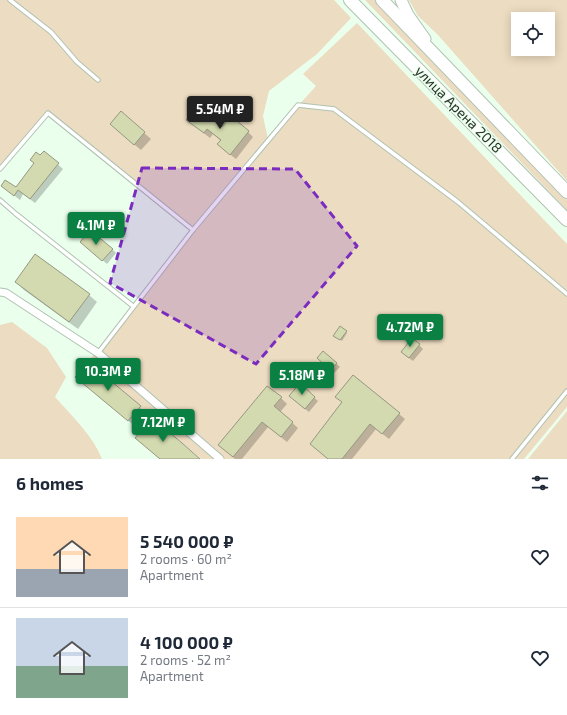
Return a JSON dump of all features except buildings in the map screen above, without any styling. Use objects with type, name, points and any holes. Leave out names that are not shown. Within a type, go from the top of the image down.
[{"type":"main road","name":"улица Арена 2018","points":[[350,0],[567,220]]},
{"type":"main road","name":"улица Арена 2018","points":[[382,0],[436,54],[567,192]]},
{"type":"main road","points":[[401,0],[408,15],[436,54]]},
{"type":"street","points":[[0,292],[6,294],[98,353],[220,459]]},
{"type":"lane","points":[[10,0],[51,32],[77,62],[98,80]]},
{"type":"lane","points":[[98,353],[193,230],[298,105],[334,109],[458,202],[567,294]]},
{"type":"lane","points":[[0,169],[48,113],[193,230]]},
{"type":"lane","points":[[0,200],[133,306]]},
{"type":"lane","points":[[512,459],[567,391]]},
{"type":"highlighted area","points":[[142,168],[295,169],[357,246],[256,364],[110,283]]},
{"type":"shaded area","points":[[0,0],[334,0],[351,18],[317,54],[269,91],[263,116],[268,139],[316,86],[303,74],[357,23],[567,244],[567,407],[524,459],[201,459],[88,362],[193,231],[48,113],[0,169]]},
{"type":"shaded area","points":[[365,0],[376,0],[567,200],[567,210]]},
{"type":"shaded area","points":[[409,0],[567,0],[567,181],[438,35],[418,16]]},
{"type":"shaded area","points":[[12,322],[47,348],[66,377],[55,397],[88,434],[102,459],[0,459],[0,325]]},
{"type":"shaded area","points":[[567,411],[567,459],[528,459]]}]
